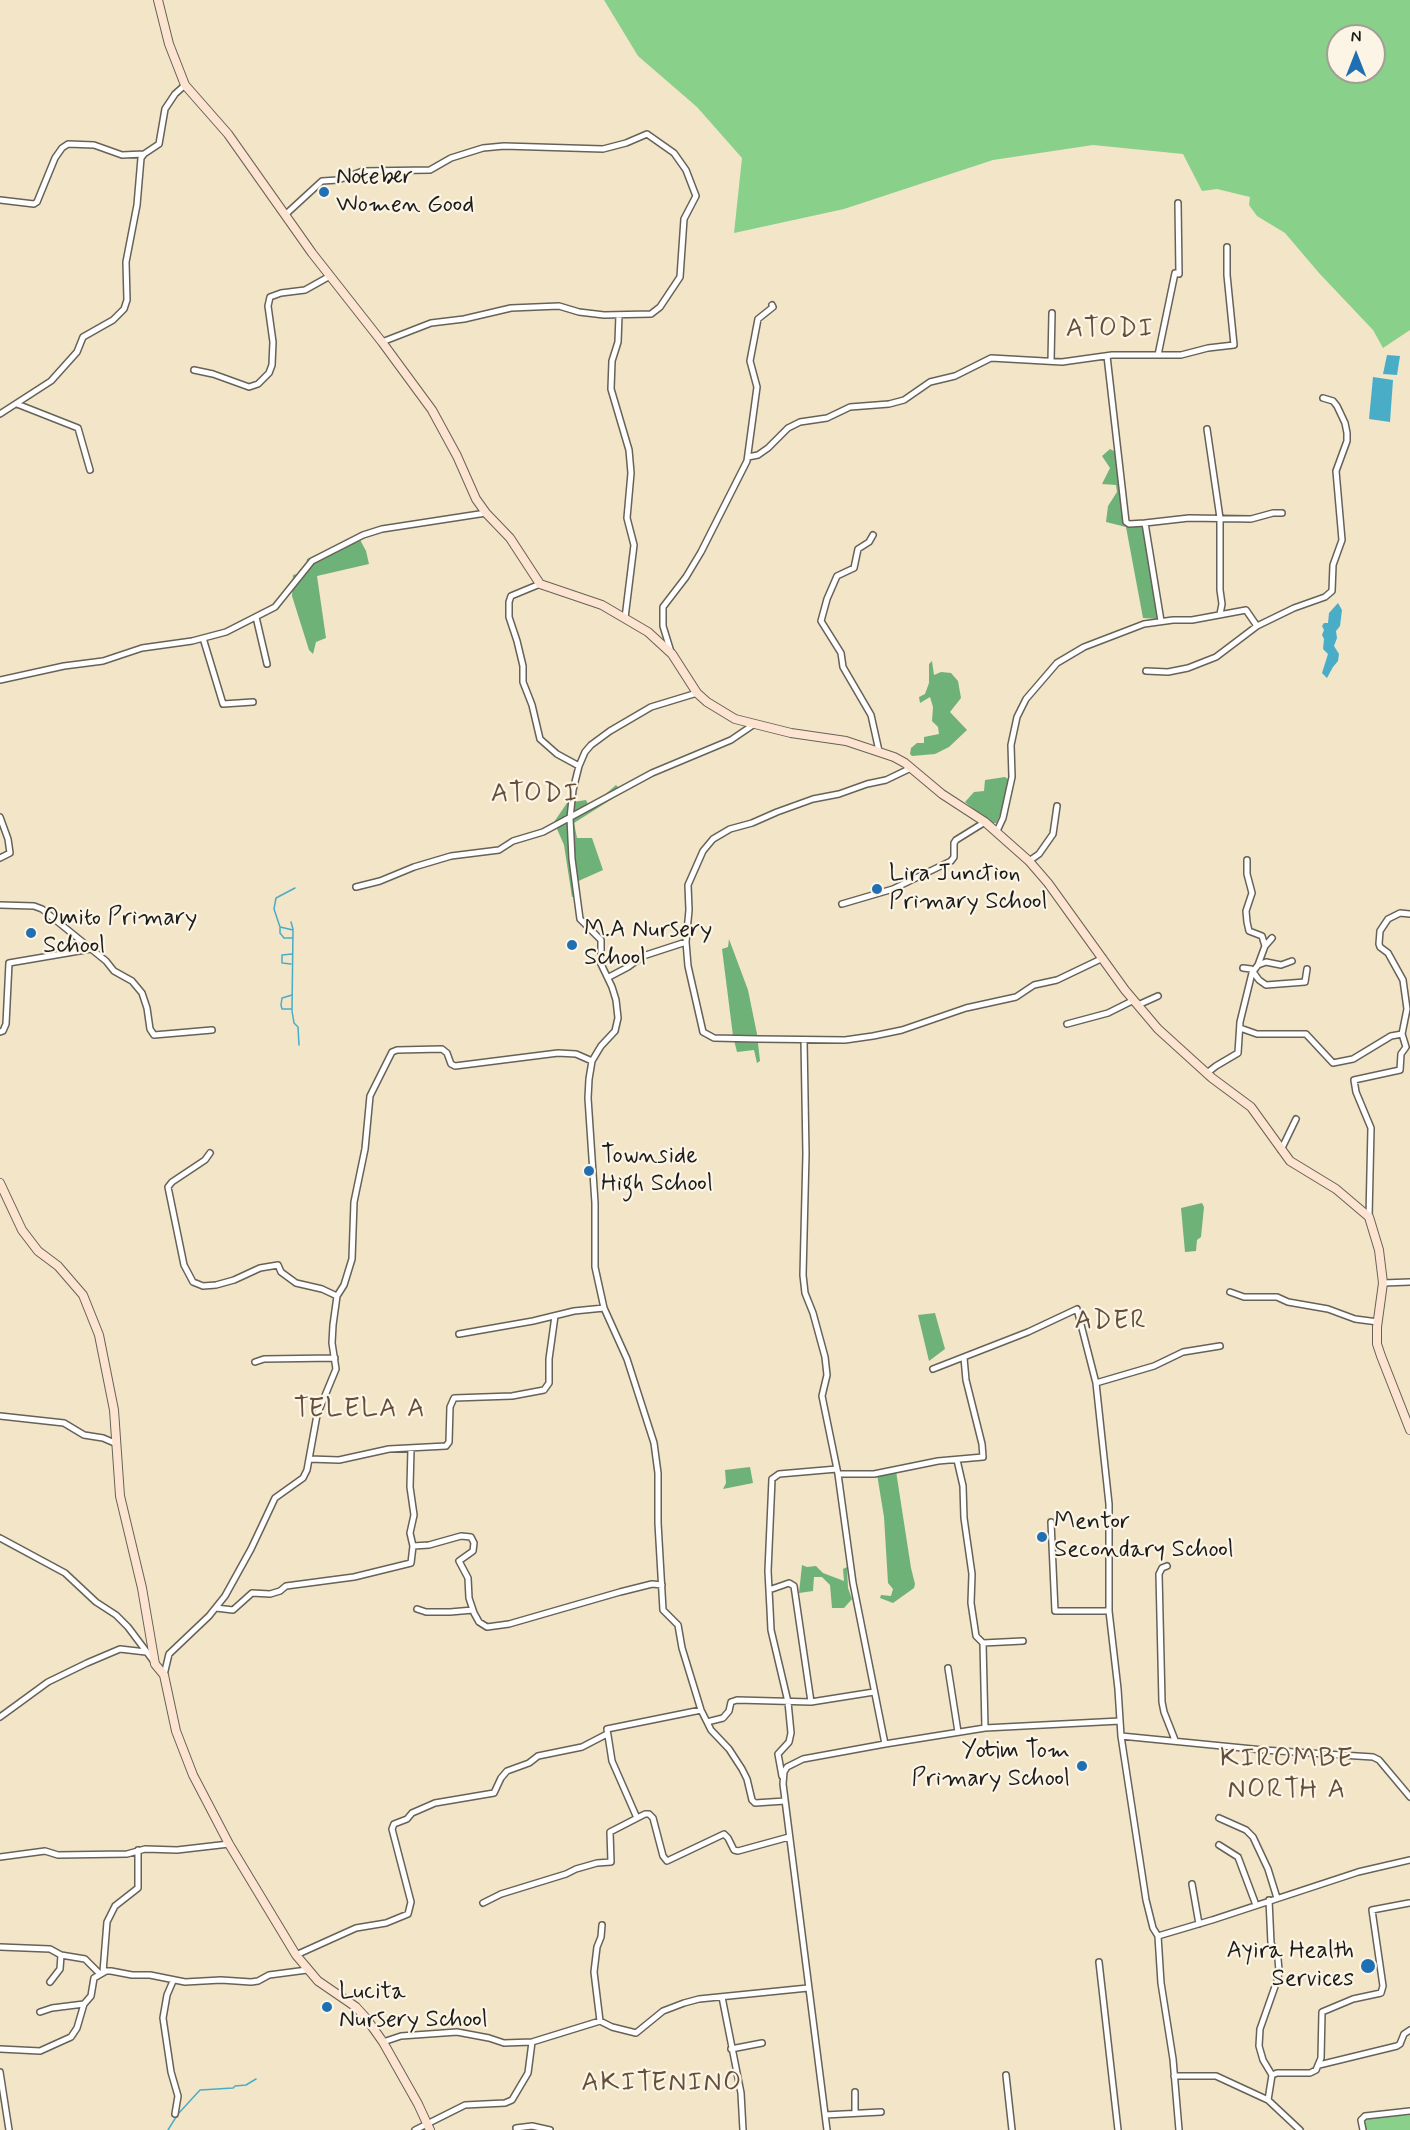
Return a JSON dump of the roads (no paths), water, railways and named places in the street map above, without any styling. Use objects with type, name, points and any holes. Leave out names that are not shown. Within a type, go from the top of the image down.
[{"type":"street","points":[[158,0],[169,44],[186,85],[228,134],[330,276],[382,342],[435,416],[457,456],[466,480],[486,513],[510,538],[540,584],[602,605],[648,632],[672,654]]},
{"type":"street","points":[[0,200],[34,204],[37,202],[55,158],[68,144],[94,145],[122,155],[144,154],[159,144],[165,109],[175,94],[186,85]]},
{"type":"street","points":[[285,214],[317,183],[344,178],[357,172],[430,170],[451,158],[483,148],[504,146],[603,149],[627,143],[647,134],[666,146],[686,170],[696,196],[684,219],[680,277],[660,307],[651,314],[619,315],[579,312],[559,306],[511,308],[464,319],[431,323],[382,342]]},
{"type":"street","points":[[0,414],[46,386],[77,352],[83,337],[113,320],[124,309],[127,300],[126,262],[137,205],[139,167],[144,154]]},
{"type":"street","points":[[1158,355],[1174,273],[1179,273],[1178,202]]},
{"type":"street","points":[[748,457],[758,455],[788,428],[800,422],[827,418],[850,407],[889,404],[903,400],[930,382],[955,376],[991,358],[1069,362],[1107,356],[1181,355],[1208,348],[1234,345],[1227,275],[1227,247]]},
{"type":"street","points":[[194,370],[250,387],[258,384],[269,373],[272,365],[273,342],[268,311],[270,297],[305,290],[330,276]]},
{"type":"street","points":[[772,305],[773,307],[758,319],[750,361],[757,387],[748,457],[686,577],[663,606],[662,624],[672,654],[697,693],[729,715],[753,725],[791,733],[833,738],[894,757],[942,794],[997,831],[1029,861],[1056,893],[1158,1029],[1207,1073],[1257,1113],[1290,1161],[1336,1189],[1369,1217]]},
{"type":"street","points":[[1052,313],[1052,361]]},
{"type":"street","points":[[619,315],[618,345],[612,361],[611,389],[629,450],[631,473],[627,518],[634,545],[625,618]]},
{"type":"street","points":[[1107,356],[1126,522],[1129,524],[1145,523],[1189,518],[1251,519],[1266,514],[1282,513]]},
{"type":"street","points":[[1146,671],[1168,672],[1195,666],[1216,657],[1257,626],[1294,608],[1325,597],[1332,591],[1333,565],[1341,540],[1336,471],[1347,441],[1347,433],[1337,406],[1333,401],[1323,398]]},
{"type":"street","points":[[17,404],[78,428],[90,470]]},
{"type":"street","points":[[1208,429],[1220,518],[1222,604],[1220,614]]},
{"type":"street","points":[[0,680],[64,666],[103,661],[142,648],[178,644],[226,632],[275,607],[312,561],[363,535],[382,529],[486,513]]},
{"type":"street","points":[[1145,523],[1161,621]]},
{"type":"street","points":[[873,535],[858,549],[854,568],[837,576],[826,599],[821,621],[841,653],[843,667],[872,715],[879,751]]},
{"type":"street","points":[[540,584],[511,596],[509,617],[523,666],[523,682],[532,705],[540,739],[557,754],[579,766]]},
{"type":"street","points":[[997,831],[1003,818],[1012,777],[1013,733],[1026,699],[1057,663],[1084,647],[1120,635],[1132,628],[1161,621],[1192,620],[1246,610],[1257,626]]},
{"type":"street","points":[[256,617],[267,664]]},
{"type":"street","points":[[203,638],[223,704],[253,702]]},
{"type":"street","points":[[697,693],[651,708],[618,726],[586,749],[573,790],[570,818],[572,859],[580,920],[601,940],[601,964],[609,977],[617,1007],[615,1031],[601,1046],[592,1061],[589,1079],[594,1267],[604,1308],[627,1359],[654,1443],[658,1473],[658,1523],[663,1611],[678,1625],[682,1648],[700,1710],[742,1769],[752,1800],[755,1803],[785,1801]]},
{"type":"street","points":[[356,887],[451,856],[499,850],[513,841],[543,832],[652,773],[731,740],[753,725]]},
{"type":"street","points":[[911,768],[886,780],[817,798],[777,812],[725,831],[713,839],[699,858],[687,885],[688,966],[695,993],[699,1025],[705,1035],[724,1038],[853,1040],[902,1030],[966,1008],[1016,997],[1034,985],[1058,980],[1103,958]]},
{"type":"street","points":[[1029,861],[1043,849],[1053,834],[1057,807]]},
{"type":"street","points":[[0,817],[10,849],[10,853],[0,858]]},
{"type":"street","points":[[842,904],[893,889],[951,861],[954,858],[956,840],[985,822]]},
{"type":"street","points":[[1246,860],[1252,893],[1246,911],[1247,922],[1249,931],[1262,936],[1265,946]]},
{"type":"street","points":[[0,905],[39,907],[106,961],[114,971],[128,978],[138,987],[145,1001],[150,1029],[154,1035],[212,1030]]},
{"type":"street","points":[[1410,914],[1400,913],[1389,919],[1380,931],[1378,944],[1388,953],[1403,980],[1407,1009],[1402,1034],[1406,1047],[1401,1054],[1400,1071],[1354,1080],[1356,1092],[1371,1128],[1369,1217],[1379,1250],[1383,1283],[1377,1338],[1381,1356],[1410,1430]]},
{"type":"street","points":[[1207,1073],[1238,1053],[1240,1028],[1252,970],[1272,938]]},
{"type":"street","points":[[609,977],[643,956],[686,942]]},
{"type":"street","points":[[0,1032],[6,1024],[9,963],[91,949]]},
{"type":"street","points":[[1257,965],[1266,962],[1281,965],[1292,961]]},
{"type":"street","points":[[1243,968],[1252,970],[1266,985],[1305,982],[1306,969]]},
{"type":"street","points":[[1067,1024],[1158,996]]},
{"type":"street","points":[[1240,1028],[1257,1034],[1306,1034],[1333,1064],[1353,1059],[1391,1036],[1402,1034]]},
{"type":"street","points":[[804,1040],[806,1154],[803,1275],[808,1302],[825,1357],[827,1375],[822,1396],[838,1472],[853,1583],[885,1744]]},
{"type":"street","points":[[428,2126],[383,2042],[362,2012],[318,1981],[307,1970],[229,1844],[184,1754],[176,1731],[164,1675],[169,1654],[216,1608],[251,1549],[275,1498],[303,1478],[317,1415],[336,1372],[332,1332],[337,1296],[344,1285],[352,1259],[354,1202],[365,1149],[370,1096],[392,1052],[442,1049],[447,1053],[451,1064],[455,1066],[558,1053],[576,1054],[592,1061]]},
{"type":"street","points":[[1281,1150],[1296,1119]]},
{"type":"street","points":[[210,1154],[168,1187],[184,1265],[193,1282],[203,1286],[216,1285],[234,1280],[260,1268],[278,1266],[281,1272],[296,1283],[322,1289],[337,1296]]},
{"type":"street","points":[[0,1183],[22,1230],[38,1251],[67,1275],[89,1308],[99,1335],[114,1410],[120,1496],[142,1588],[155,1664]]},
{"type":"street","points":[[1383,1283],[1410,1282]]},
{"type":"street","points":[[1230,1292],[1244,1297],[1277,1297],[1288,1302],[1328,1309],[1355,1319],[1378,1322]]},
{"type":"street","points":[[459,1334],[574,1311],[604,1308]]},
{"type":"street","points":[[933,1369],[1077,1309],[1095,1383],[1109,1504],[1109,1611],[1121,1736],[1146,1900],[1153,1928],[1158,1936],[1161,1983],[1179,2130]]},
{"type":"street","points":[[309,1459],[339,1460],[380,1450],[439,1448],[448,1444],[450,1407],[454,1398],[504,1397],[546,1388],[549,1383],[549,1359],[555,1316]]},
{"type":"street","points":[[1095,1383],[1154,1366],[1183,1352],[1220,1346]]},
{"type":"street","points":[[255,1362],[264,1359],[335,1358]]},
{"type":"street","points":[[827,2130],[778,1757],[790,1738],[788,1702],[771,1630],[768,1571],[772,1479],[779,1474],[838,1472],[874,1474],[938,1461],[981,1458],[984,1456],[982,1444],[966,1380],[964,1358]]},
{"type":"street","points":[[0,1416],[64,1423],[84,1435],[103,1438],[117,1444]]},
{"type":"street","points":[[216,1608],[233,1610],[252,1593],[270,1594],[280,1591],[285,1586],[354,1577],[409,1565],[413,1546],[410,1533],[414,1515],[410,1488],[411,1449]]},
{"type":"street","points":[[957,1460],[963,1486],[964,1518],[972,1574],[971,1603],[977,1638],[983,1643],[1023,1641]]},
{"type":"street","points":[[1051,1522],[1055,1611],[1109,1611]]},
{"type":"street","points":[[413,1546],[429,1545],[461,1536],[471,1537],[474,1543],[473,1551],[459,1561],[468,1578],[469,1598],[473,1610],[481,1625],[487,1627],[509,1624],[652,1584],[662,1585]]},
{"type":"street","points":[[0,1538],[65,1573],[96,1602],[116,1615],[128,1627],[164,1675]]},
{"type":"street","points":[[1167,1566],[1162,1568],[1159,1574],[1162,1702],[1175,1740]]},
{"type":"street","points":[[769,1590],[789,1583],[794,1586],[811,1702]]},
{"type":"street","points":[[417,1610],[450,1612],[473,1610]]},
{"type":"street","points":[[983,1643],[985,1728]]},
{"type":"street","points":[[0,1717],[48,1682],[87,1663],[120,1649],[146,1652]]},
{"type":"street","points":[[948,1668],[958,1732]]},
{"type":"street","points":[[707,1722],[723,1718],[729,1711],[732,1701],[767,1699],[811,1702],[874,1692]]},
{"type":"street","points":[[637,1818],[612,1761],[607,1729],[700,1710]]},
{"type":"street","points":[[782,1778],[787,1767],[803,1759],[885,1744],[985,1728],[1120,1721]]},
{"type":"street","points":[[296,1955],[356,1928],[386,1923],[411,1911],[411,1902],[392,1829],[394,1824],[435,1803],[492,1794],[496,1792],[501,1778],[507,1771],[529,1763],[538,1756],[582,1747],[607,1734]]},
{"type":"street","points":[[1121,1736],[1263,1750],[1373,1757],[1379,1760],[1410,1797]]},
{"type":"street","points":[[483,1903],[501,1894],[573,1870],[597,1863],[611,1862],[610,1832],[649,1814],[652,1816],[663,1856],[667,1862],[724,1834],[737,1851],[789,1837]]},
{"type":"street","points":[[1219,1818],[1246,1830],[1253,1836],[1268,1869],[1277,1898]]},
{"type":"street","points":[[0,1857],[45,1851],[58,1855],[127,1854],[145,1849],[177,1850],[229,1844]]},
{"type":"street","points":[[1219,1845],[1238,1857],[1256,1905]]},
{"type":"street","points":[[102,1973],[106,1922],[115,1906],[138,1888],[138,1850]]},
{"type":"street","points":[[1158,1936],[1358,1872],[1410,1860]]},
{"type":"street","points":[[1192,1884],[1199,1924]]},
{"type":"street","points":[[1268,2100],[1272,2075],[1263,2060],[1259,2037],[1279,1971],[1278,1959],[1271,1943],[1269,1900]]},
{"type":"street","points":[[1319,2065],[1322,2012],[1353,1999],[1383,1991],[1372,1909],[1409,1903]]},
{"type":"street","points":[[600,2021],[594,1972],[603,1925]]},
{"type":"street","points":[[0,1947],[27,1950],[44,1948],[61,1955],[85,1959],[102,1973]]},
{"type":"street","points":[[50,1982],[60,1969],[61,1955]]},
{"type":"street","points":[[1099,1962],[1118,2130]]},
{"type":"street","points":[[0,2049],[40,2051],[71,2037],[77,2028],[84,2004],[91,1996],[94,1978],[102,1973],[111,1971],[173,1981],[250,1982],[258,1981],[269,1975],[307,1970]]},
{"type":"street","points":[[173,1981],[167,1995],[163,2018],[171,2072],[178,2096],[175,2114]]},
{"type":"street","points":[[383,2042],[409,2035],[457,2032],[507,2043],[532,2042],[600,2021],[612,2027],[636,2033],[670,2007],[699,1999],[808,1988]]},
{"type":"street","points":[[722,1996],[741,2093],[743,2130]]},
{"type":"street","points":[[40,2012],[84,2004]]},
{"type":"street","points":[[1272,2075],[1313,2072],[1319,2065],[1397,2046],[1404,2034],[1410,2030]]},
{"type":"street","points":[[415,2130],[428,2126],[465,2105],[505,2103],[512,2100],[528,2073],[532,2042]]},
{"type":"street","points":[[731,2049],[762,2043]]},
{"type":"street","points":[[0,2072],[9,2130]]},
{"type":"street","points":[[1006,2074],[1012,2130]]},
{"type":"street","points":[[1174,2076],[1216,2076],[1268,2100],[1300,2130]]},
{"type":"street","points":[[855,2092],[855,2114]]},
{"type":"street","points":[[1362,2130],[1361,2120],[1365,2116],[1410,2111]]},
{"type":"street","points":[[825,2115],[881,2112]]},
{"type":"street","points":[[516,2128],[532,2126],[550,2130]]},
{"type":"water","points":[[1387,355],[1400,356],[1397,375],[1383,374]]},
{"type":"water","points":[[1373,377],[1393,380],[1390,422],[1369,419]]},
{"type":"water","points":[[1338,603],[1342,610],[1334,646],[1339,654],[1338,661],[1327,678],[1322,673],[1328,654],[1323,649],[1324,630],[1322,626],[1328,623],[1329,613]]},
{"type":"waterway","points":[[295,888],[276,898],[274,909],[280,927],[293,930],[292,1011],[294,1023],[298,1027],[299,1045]]},
{"type":"waterway","points":[[291,922],[293,929]]},
{"type":"waterway","points":[[280,928],[280,933],[284,938],[292,938]]},
{"type":"waterway","points":[[291,964],[282,963],[282,955],[292,954]]},
{"type":"waterway","points":[[291,1009],[282,1009],[281,1005],[282,998],[292,995]]},
{"type":"waterway","points":[[168,2130],[178,2114],[200,2090],[233,2088],[246,2085],[256,2079]]},
{"type":"place","name":"Noteber Women Good","points":[[324,192]]},
{"type":"place","name":"Lira Junction Primary School","points":[[877,889]]},
{"type":"place","name":"Omito Primary School","points":[[31,933]]},
{"type":"place","name":"M.A Nursery School","points":[[572,945]]},
{"type":"place","name":"Townside High School","points":[[589,1171]]},
{"type":"place","name":"Mentor Secondary School","points":[[1042,1537]]},
{"type":"place","name":"Yotim Tom Primary School","points":[[1082,1766]]},
{"type":"place","name":"Ayira Health Services","points":[[1368,1966]]},
{"type":"place","name":"Lucita Nursery School","points":[[327,2007]]},
{"type":"district","name":"ATODI","points":[[1110,330]]},
{"type":"district","name":"ATODI","points":[[535,795]]},
{"type":"district","name":"ADER","points":[[1111,1322]]},
{"type":"district","name":"TELELA A","points":[[360,1410]]},
{"type":"district","name":"KIROMBE NORTH A","points":[[1287,1776]]},
{"type":"district","name":"AKITENINO","points":[[662,2084]]}]
